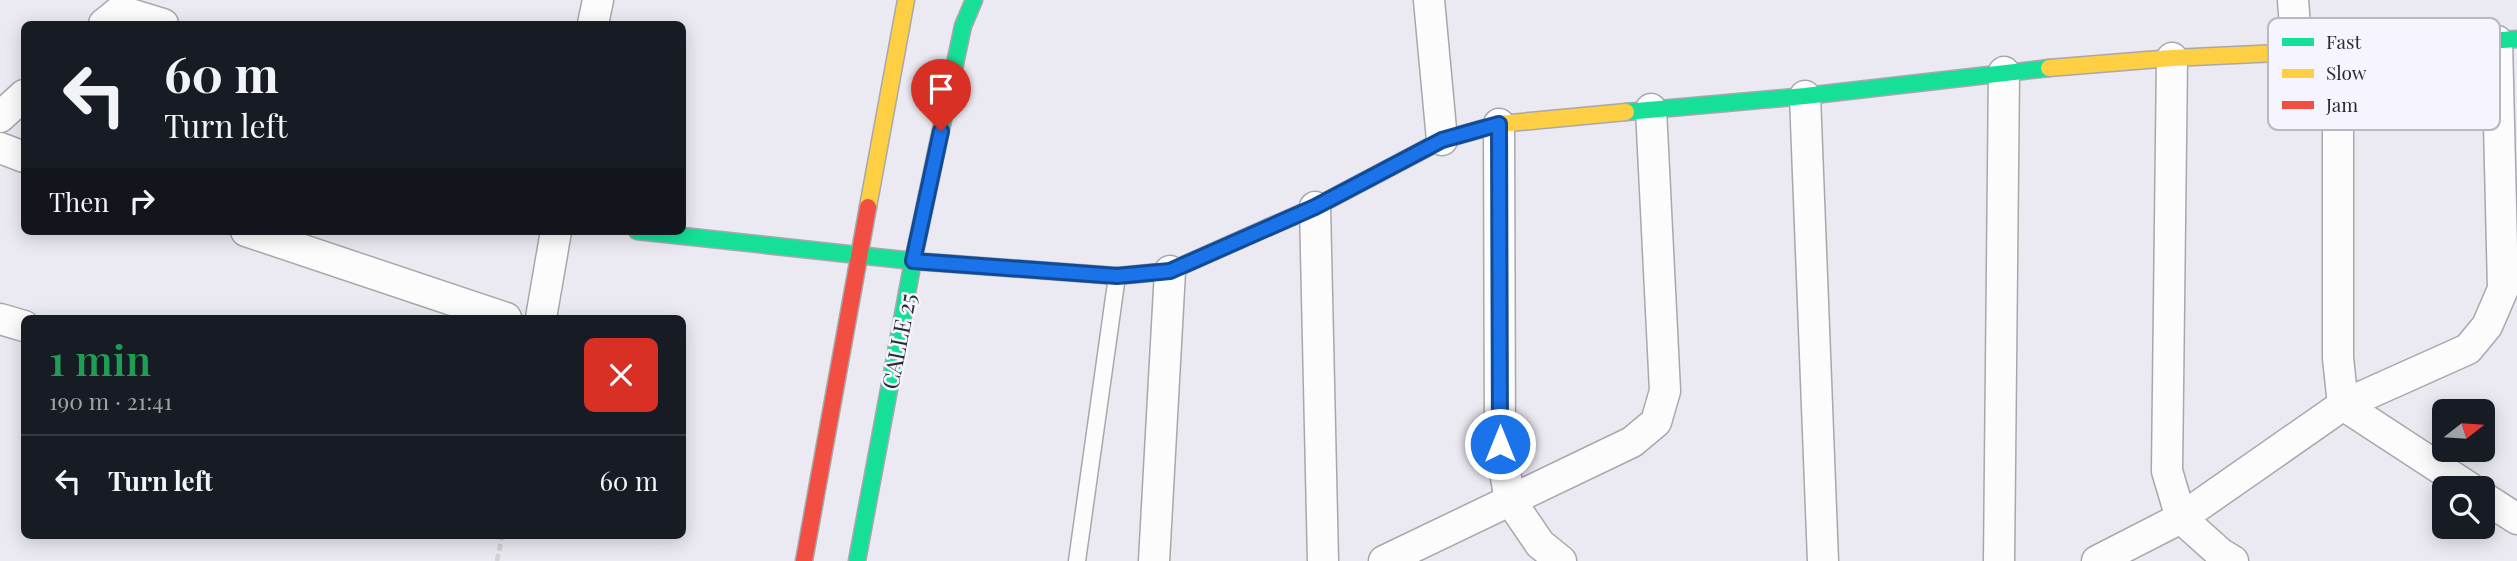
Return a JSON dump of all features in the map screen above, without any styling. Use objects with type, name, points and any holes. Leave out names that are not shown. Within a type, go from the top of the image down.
[{"type":"street","points":[[594,21],[598,0]]},
{"type":"street","points":[[804,561],[906,0]]},
{"type":"street","name":"CALLE 25","points":[[857,561],[913,261],[963,26],[974,0]]},
{"type":"street","points":[[1429,0],[1442,140]]},
{"type":"street","points":[[2293,0],[2294,18]]},
{"type":"street","points":[[107,21],[120,10],[154,21]]},
{"type":"street","points":[[2097,561],[2180,518],[2343,405],[2468,348],[2487,326],[2503,289],[2507,40]]},
{"type":"street","points":[[674,235],[913,261],[1117,276],[1170,271],[1315,207],[1442,140],[1499,124],[1805,96],[2004,72],[2172,58],[2268,54]]},
{"type":"street","points":[[2172,58],[2167,471],[2180,518],[2233,561]]},
{"type":"street","points":[[1999,561],[2004,72]]},
{"type":"street","points":[[1805,96],[1824,561]]},
{"type":"street","points":[[0,117],[21,98]]},
{"type":"street","points":[[1384,561],[1632,442],[1656,422],[1665,391],[1651,109]]},
{"type":"street","points":[[1499,124],[1500,444],[1510,500],[1540,544],[1561,561]]},
{"type":"street","points":[[2338,130],[2338,358],[2343,405]]},
{"type":"street","points":[[0,148],[21,155]]},
{"type":"street","points":[[1315,207],[1323,561]]},
{"type":"street","points":[[258,235],[497,315]]},
{"type":"street","points":[[542,315],[555,235]]},
{"type":"street","points":[[1154,561],[1170,271]]},
{"type":"street","points":[[0,318],[21,325]]},
{"type":"street","points":[[2343,405],[2452,476]]},
{"type":"street","points":[[2495,505],[2517,519]]},
{"type":"lane","points":[[1077,561],[1117,276]]},
{"type":"path","points":[[497,561],[501,539]]},
{"type":"traffic: fast","points":[[857,561],[913,261],[963,26],[974,0]]},
{"type":"traffic: fast","points":[[2500,40],[2517,39]]},
{"type":"traffic: fast","points":[[1626,112],[1805,96],[2049,68]]},
{"type":"traffic: fast","points":[[674,235],[913,261],[1117,276],[1170,271],[1269,227]]},
{"type":"traffic: slow","points":[[868,207],[906,0]]},
{"type":"traffic: slow","points":[[2049,68],[2268,53]]},
{"type":"traffic: slow","points":[[1269,227],[1315,207],[1442,140],[1499,124],[1626,112]]},
{"type":"traffic: jam","points":[[804,561],[868,207]]},
{"type":"route","points":[[941,131],[913,261],[1117,276],[1170,271],[1315,207],[1442,140],[1499,124],[1500,444]]}]
